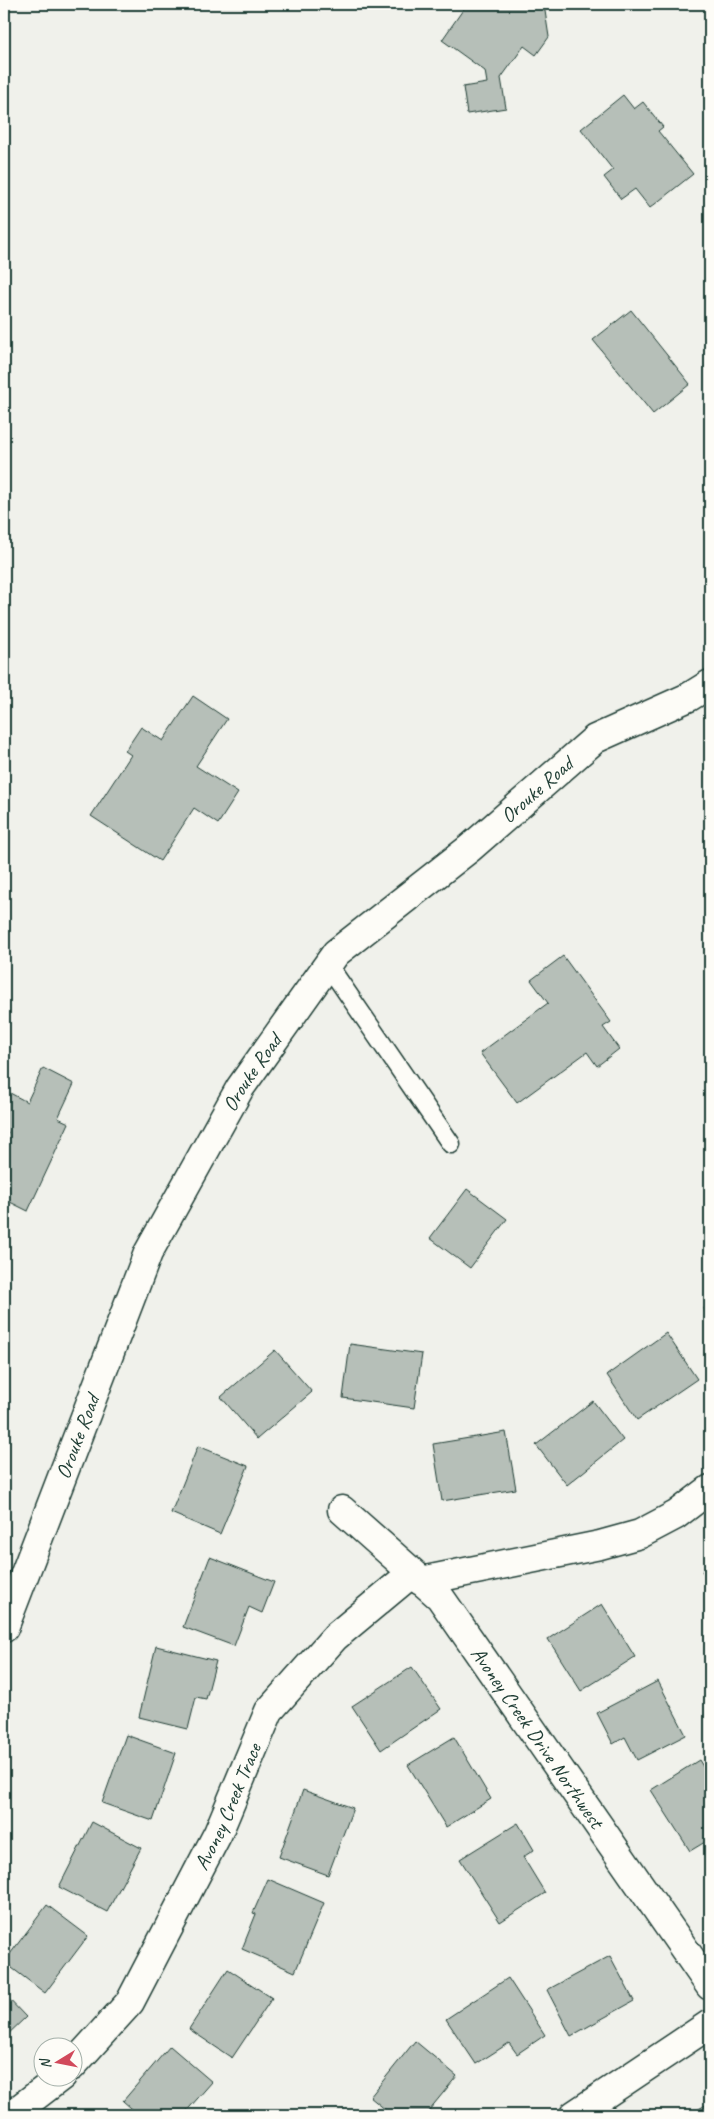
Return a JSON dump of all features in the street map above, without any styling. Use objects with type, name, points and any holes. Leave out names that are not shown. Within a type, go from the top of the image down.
[{"type":"street","name":"Orouke Road","points":[[4,1628],[148,1253],[240,1088],[336,953],[470,848],[595,739],[689,697],[710,684]]},
{"type":"street","points":[[417,1577],[600,1545],[640,1534],[676,1515],[710,1489]]},
{"type":"street","name":"Avoney Creek Drive Northwest","points":[[342,1510],[440,1597],[710,1986]]},
{"type":"street","name":"Avoney Creek Trace","points":[[82,2055],[130,2002],[218,1833],[269,1712],[335,1637],[417,1577]]},
{"type":"street","points":[[574,2115],[710,2024]]},
{"type":"street","points":[[11,2115],[49,2086]]},
{"type":"lane","points":[[328,965],[451,1144]]},
{"type":"building","points":[[467,4],[535,4],[545,11],[549,37],[536,55],[524,46],[501,78],[506,108],[467,114],[463,87],[487,83],[485,71],[442,40]]},
{"type":"building","points":[[623,95],[634,109],[643,102],[663,127],[658,131],[693,174],[650,208],[635,189],[621,199],[604,177],[613,170],[581,129]]},
{"type":"building","points":[[631,310],[690,384],[653,414],[593,340]]},
{"type":"building","points":[[193,696],[227,719],[196,766],[238,793],[218,824],[194,808],[160,861],[91,816],[131,755],[125,751],[141,727],[163,741]]},
{"type":"building","points":[[563,956],[611,1022],[603,1027],[619,1049],[597,1066],[587,1052],[517,1103],[480,1053],[548,1003],[531,980]]},
{"type":"building","points":[[43,1068],[74,1084],[58,1118],[69,1123],[28,1211],[4,1199],[4,1142],[8,1132],[4,1130],[4,1106],[10,1093],[27,1102]]},
{"type":"building","points":[[467,1189],[507,1219],[470,1268],[430,1238]]},
{"type":"building","points":[[710,1307],[710,1330],[704,1308]]},
{"type":"building","points":[[666,1333],[697,1379],[637,1420],[607,1375]]},
{"type":"building","points":[[350,1344],[422,1354],[414,1408],[343,1398]]},
{"type":"building","points":[[275,1350],[312,1392],[257,1439],[221,1397]]},
{"type":"building","points":[[593,1401],[623,1440],[567,1485],[536,1445]]},
{"type":"building","points":[[506,1432],[516,1489],[442,1501],[433,1444]]},
{"type":"building","points":[[198,1446],[248,1466],[220,1534],[171,1513]]},
{"type":"building","points":[[210,1557],[274,1582],[262,1613],[249,1607],[234,1646],[183,1627]]},
{"type":"building","points":[[710,1565],[710,1584],[702,1571]]},
{"type":"building","points":[[602,1604],[635,1657],[581,1691],[548,1639]]},
{"type":"building","points":[[156,1646],[216,1661],[206,1699],[196,1697],[188,1729],[139,1717]]},
{"type":"building","points":[[412,1667],[441,1709],[381,1750],[352,1706]]},
{"type":"building","points":[[658,1681],[686,1735],[637,1760],[625,1737],[613,1744],[597,1713]]},
{"type":"building","points":[[126,1735],[176,1753],[153,1821],[102,1803]]},
{"type":"building","points":[[454,1737],[491,1799],[446,1827],[408,1765]]},
{"type":"building","points":[[699,1760],[710,1778],[710,1839],[690,1851],[651,1790]]},
{"type":"building","points":[[303,1790],[353,1808],[328,1875],[279,1857]]},
{"type":"building","points":[[92,1822],[141,1848],[107,1912],[59,1887]]},
{"type":"building","points":[[518,1823],[534,1850],[523,1857],[545,1893],[500,1922],[460,1859]]},
{"type":"building","points":[[268,1879],[324,1903],[295,1972],[242,1949],[256,1914],[253,1913]]},
{"type":"building","points":[[47,1905],[88,1936],[45,1993],[4,1962]]},
{"type":"building","points":[[610,1956],[634,2001],[571,2036],[547,1990]]},
{"type":"building","points":[[228,1969],[272,1998],[232,2058],[189,2029]]},
{"type":"building","points":[[508,1978],[545,2035],[517,2054],[509,2043],[476,2064],[446,2019]]},
{"type":"building","points":[[4,1994],[26,2017],[4,2038]]},
{"type":"building","points":[[415,2041],[457,2076],[425,2115],[392,2115],[370,2097]]},
{"type":"building","points":[[170,2046],[212,2082],[183,2115],[139,2115],[123,2101]]},
{"type":"building","points":[[707,2104],[710,2109],[710,2115],[689,2115]]}]
